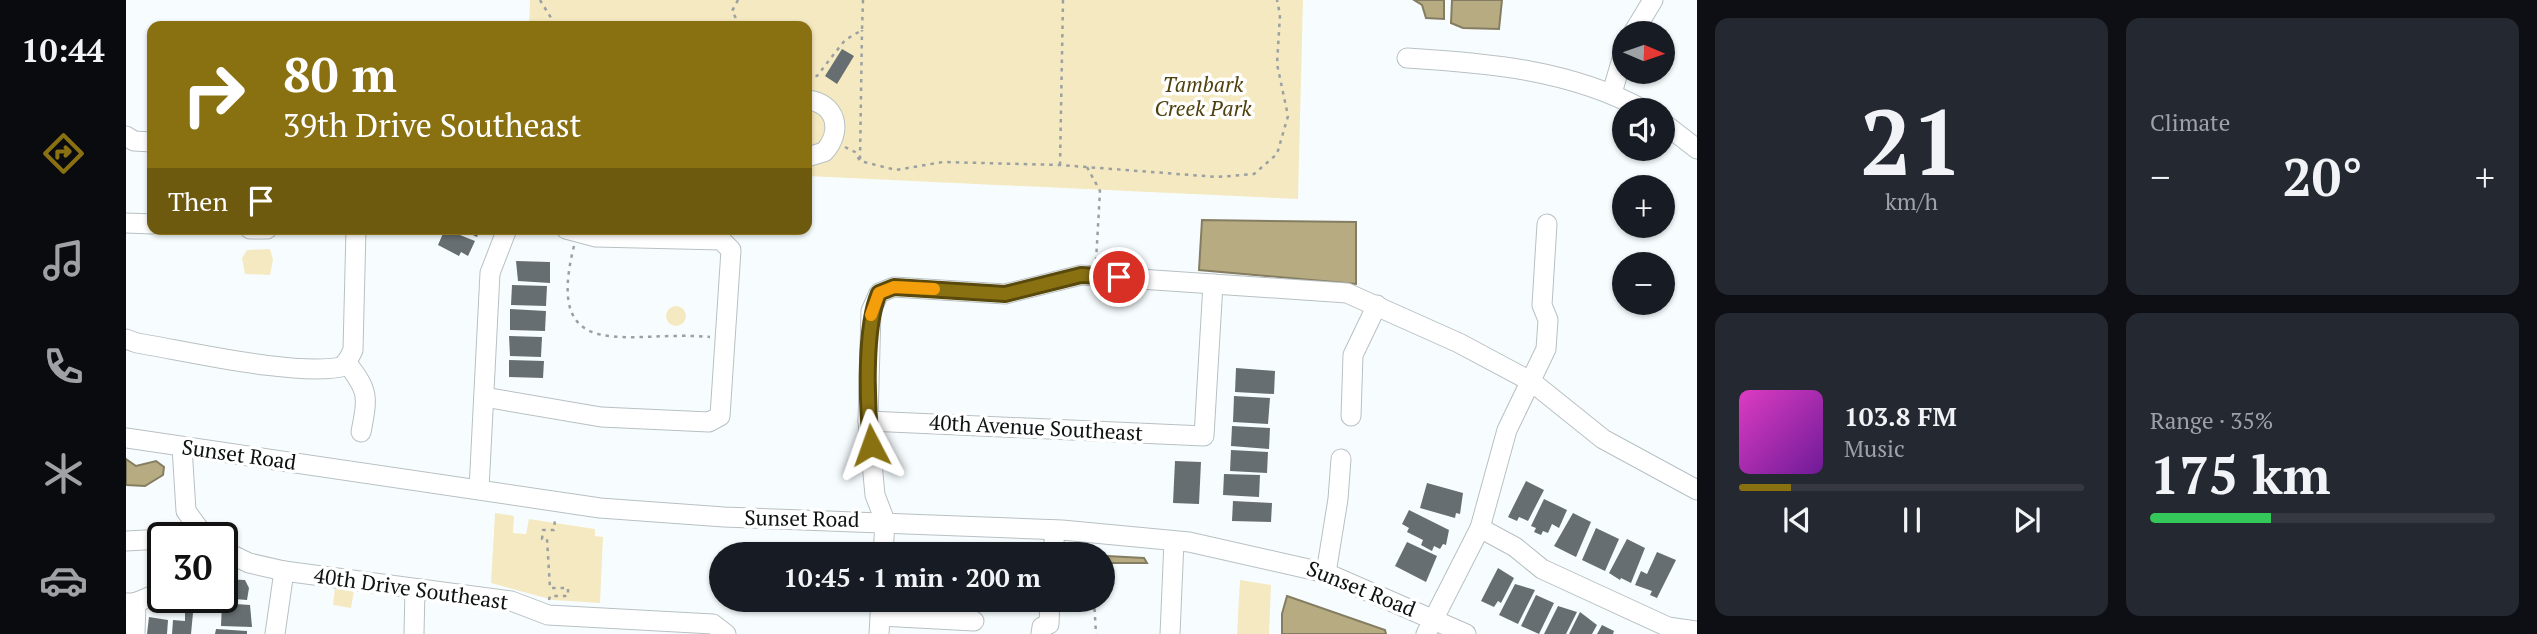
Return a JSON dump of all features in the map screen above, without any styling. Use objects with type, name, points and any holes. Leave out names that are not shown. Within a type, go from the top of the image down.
[{"type":"street","points":[[1640,21],[1653,0]]},
{"type":"street","points":[[1407,58],[1508,66],[1612,93],[1621,98]]},
{"type":"street","points":[[1612,93],[1615,84]]},
{"type":"street","points":[[812,102],[826,106],[833,114],[836,129],[832,141],[817,156],[812,156]]},
{"type":"street","points":[[1675,132],[1697,149]]},
{"type":"street","points":[[126,136],[134,141],[147,142]]},
{"type":"street","points":[[126,223],[147,224]]},
{"type":"street","points":[[1430,626],[1480,528],[1507,430],[1532,383],[1546,349],[1548,320],[1542,305],[1547,224]]},
{"type":"street","points":[[126,339],[260,363],[329,370],[346,364],[353,350],[356,235]]},
{"type":"street","points":[[479,489],[490,273],[506,235]]},
{"type":"street","points":[[484,397],[601,417],[709,422],[720,416],[731,250],[721,240],[588,235]]},
{"type":"street","points":[[884,542],[885,521],[876,495],[868,421],[871,311],[879,293],[894,287],[1005,294],[1081,275],[1347,293],[1459,343],[1532,383],[1603,439],[1697,491]]},
{"type":"street","name":"40th Avenue Southeast","points":[[868,421],[1204,436],[1213,284]]},
{"type":"street","points":[[1351,416],[1353,355],[1377,305]]},
{"type":"street","points":[[346,364],[366,387],[367,402],[361,432]]},
{"type":"street","name":"Sunset Road","points":[[126,438],[600,508],[724,517],[885,521],[1055,530],[1174,541],[1293,563],[1326,573],[1430,626],[1466,634]]},
{"type":"street","points":[[182,447],[184,498],[186,511],[193,522]]},
{"type":"street","points":[[1326,573],[1338,499],[1341,459]]},
{"type":"street","points":[[1480,528],[1515,547],[1542,569],[1668,627],[1697,631]]},
{"type":"street","points":[[1054,542],[1055,530]]},
{"type":"street","points":[[126,541],[147,539]]},
{"type":"street","points":[[1170,634],[1174,541]]},
{"type":"street","name":"40th Drive Southeast","points":[[238,558],[284,571],[511,601],[547,614],[713,624],[726,633]]},
{"type":"street","points":[[275,634],[284,571]]},
{"type":"street","points":[[414,634],[415,589]]},
{"type":"street","points":[[131,603],[135,634]]},
{"type":"street","points":[[1043,630],[1049,624],[1050,612]]},
{"type":"street","points":[[880,617],[974,621]]},
{"type":"path","points":[[540,0],[553,21]]},
{"type":"path","points":[[738,0],[732,10],[738,21]]},
{"type":"path","points":[[860,161],[863,0]]},
{"type":"path","points":[[1060,164],[1063,0]]},
{"type":"path","points":[[832,141],[855,152],[860,161],[896,170],[943,162],[1060,164],[1217,177],[1254,174],[1277,154],[1288,116],[1277,64],[1280,15],[1277,0]]},
{"type":"path","points":[[812,76],[817,76],[845,40],[862,30]]},
{"type":"path","points":[[1087,167],[1100,191],[1096,276]]},
{"type":"path","points":[[572,235],[566,298],[569,314],[585,328],[605,337],[659,334],[726,338]]},
{"type":"path","points":[[547,614],[550,596],[568,596],[568,588],[550,588],[547,539],[542,539],[543,530],[554,530],[557,501]]},
{"type":"path","points":[[1095,612],[1096,634]]},
{"type":"green space","name":"Tambark Creek Park","points":[[530,0],[1303,0],[1298,199],[812,176],[812,21],[529,21]]},
{"type":"green space","points":[[270,249],[273,260],[270,275],[245,274],[242,258],[247,250]]},
{"type":"green space","points":[[676,306],[683,309],[686,316],[683,323],[676,326],[669,323],[666,316],[669,309]]},
{"type":"green space","points":[[495,513],[514,516],[513,533],[526,534],[529,519],[595,529],[595,536],[603,537],[600,603],[553,600],[491,583]]},
{"type":"green space","points":[[1240,580],[1271,585],[1269,634],[1237,634]]},
{"type":"green space","points":[[335,588],[354,591],[351,608],[333,605]]},
{"type":"shaded area","points":[[1414,0],[1444,0],[1444,19],[1426,18],[1422,5]]},
{"type":"shaded area","points":[[1452,0],[1502,0],[1499,29],[1463,28],[1451,23]]},
{"type":"shaded area","points":[[1202,220],[1356,222],[1356,284],[1199,270]]},
{"type":"shaded area","points":[[126,459],[136,466],[156,461],[164,467],[163,475],[145,486],[126,485]]},
{"type":"shaded area","points":[[1115,556],[1144,558],[1147,563],[1115,563]]},
{"type":"shaded area","points":[[1287,596],[1385,630],[1386,634],[1282,634],[1282,614]]},
{"type":"building","points":[[842,49],[854,56],[837,84],[825,76]]},
{"type":"building","points":[[442,235],[460,235],[475,241],[468,256],[461,252],[459,256],[438,245]]},
{"type":"building","points":[[516,261],[550,262],[550,283],[518,281]]},
{"type":"building","points":[[512,285],[547,286],[546,306],[511,305]]},
{"type":"building","points":[[510,309],[546,311],[545,331],[510,330]]},
{"type":"building","points":[[509,336],[542,337],[541,357],[510,356]]},
{"type":"building","points":[[509,360],[544,361],[543,378],[509,377]]},
{"type":"building","points":[[1236,368],[1275,371],[1274,394],[1235,392]]},
{"type":"building","points":[[1234,396],[1270,398],[1268,424],[1233,422]]},
{"type":"building","points":[[1232,426],[1270,428],[1269,449],[1231,446]]},
{"type":"building","points":[[1231,450],[1268,452],[1267,473],[1230,471]]},
{"type":"building","points":[[1175,461],[1201,462],[1199,504],[1173,503]]},
{"type":"building","points":[[1224,474],[1260,475],[1259,497],[1223,495]]},
{"type":"building","points":[[1526,481],[1544,490],[1528,521],[1519,517],[1517,521],[1508,517]]},
{"type":"building","points":[[1427,483],[1463,493],[1460,514],[1456,513],[1455,518],[1420,508]]},
{"type":"building","points":[[1544,499],[1567,510],[1559,528],[1552,524],[1548,533],[1543,531],[1541,535],[1534,532],[1536,528],[1531,526]]},
{"type":"building","points":[[1233,501],[1272,503],[1271,522],[1232,521]]},
{"type":"building","points":[[1409,510],[1449,530],[1446,545],[1443,544],[1440,549],[1434,546],[1432,551],[1421,545],[1423,540],[1407,532],[1409,528],[1402,524]]},
{"type":"building","points":[[1573,513],[1591,522],[1576,557],[1554,546]]},
{"type":"building","points":[[1596,528],[1619,539],[1605,571],[1582,560]]},
{"type":"building","points":[[1627,539],[1645,548],[1631,583],[1609,573]]},
{"type":"building","points":[[1407,542],[1437,556],[1426,582],[1395,566]]},
{"type":"building","points":[[1657,552],[1676,560],[1657,598],[1650,595],[1652,591],[1635,585],[1641,571],[1647,574]]},
{"type":"building","points":[[1498,568],[1514,578],[1501,603],[1498,601],[1494,607],[1481,601]]},
{"type":"building","points":[[238,580],[245,580],[249,588],[247,600],[238,599]]},
{"type":"building","points":[[1515,584],[1535,590],[1518,624],[1499,615]]},
{"type":"building","points":[[1536,595],[1554,603],[1539,634],[1521,626]]},
{"type":"building","points":[[238,604],[250,605],[252,627],[221,626],[222,613],[238,613]]},
{"type":"building","points":[[1558,606],[1577,612],[1566,634],[1544,634]]},
{"type":"building","points":[[1580,612],[1597,625],[1592,634],[1569,634]]},
{"type":"building","points":[[185,613],[193,613],[191,634],[172,634],[173,620],[185,621]]},
{"type":"building","points":[[149,617],[168,620],[167,634],[147,634]]},
{"type":"building","points":[[1602,625],[1614,631],[1613,634],[1597,634]]},
{"type":"building","points":[[216,629],[247,631],[247,634],[215,634]]},
{"type":"slow traffic","points":[[871,315],[879,293],[894,287],[934,289]]},
{"type":"route","points":[[871,445],[868,421],[871,311],[879,293],[894,287],[1005,294],[1034,289],[1081,275],[1119,277]]}]
